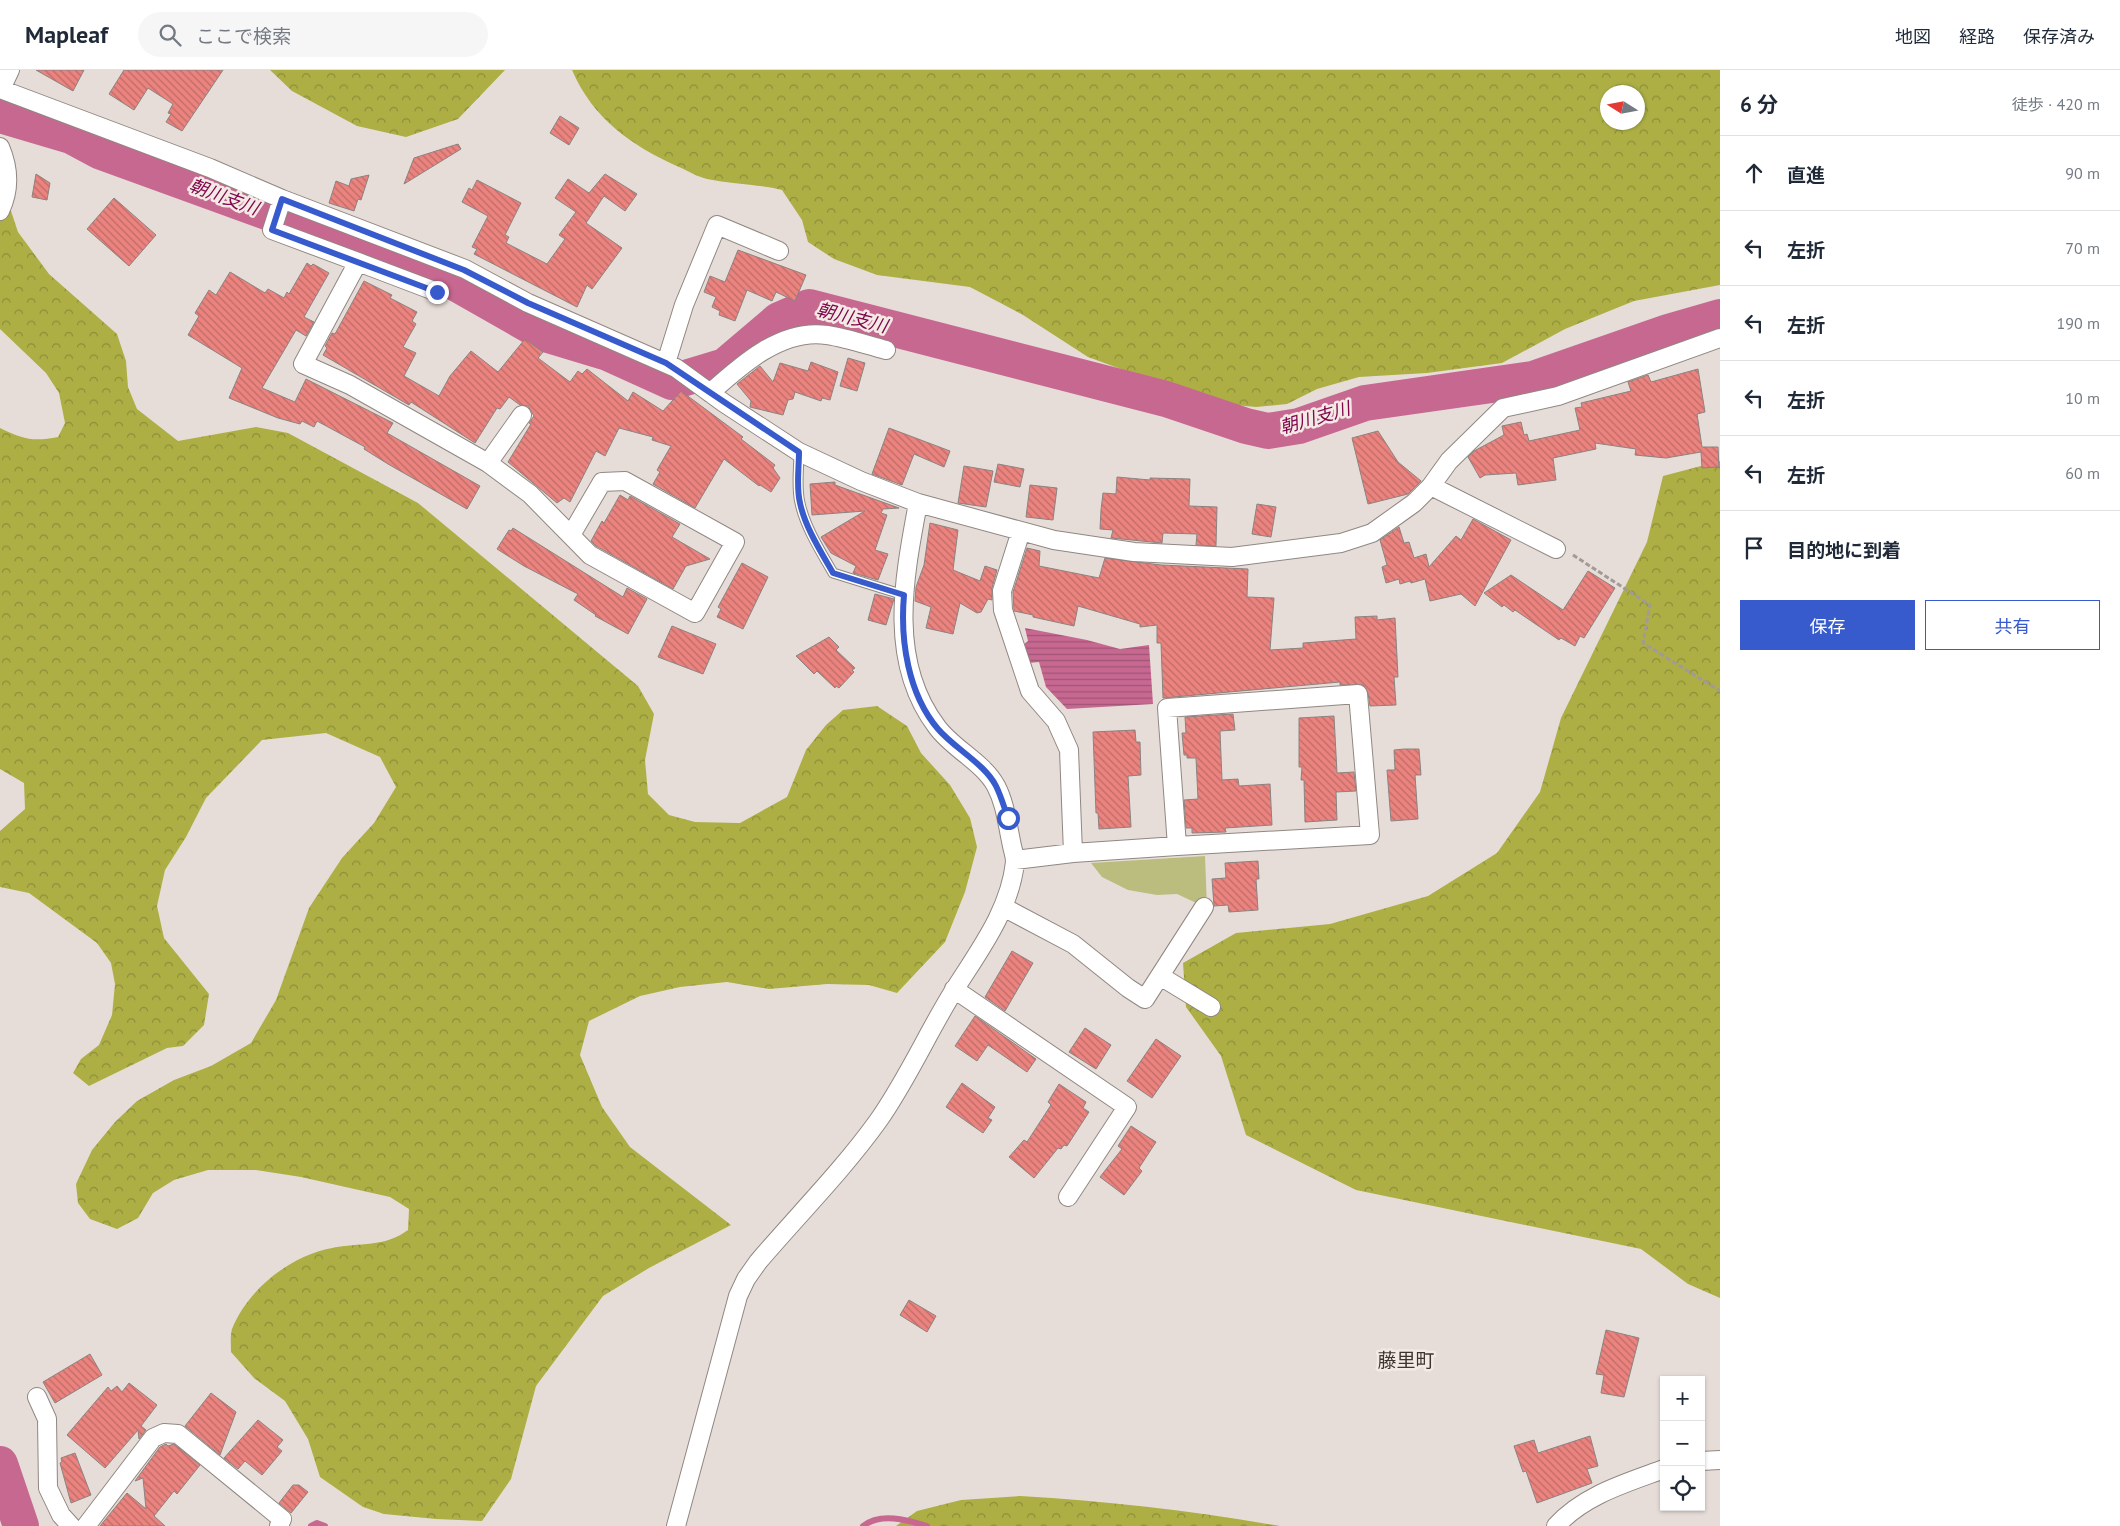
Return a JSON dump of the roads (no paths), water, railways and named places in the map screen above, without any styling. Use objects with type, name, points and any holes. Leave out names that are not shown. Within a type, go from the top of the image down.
[{"type":"street","points":[[10,70],[1,89],[210,168],[282,199],[464,270],[528,303],[671,365],[799,452],[861,482],[918,503],[1054,540],[1134,552],[1232,557],[1341,543],[1372,533],[1400,514],[1431,486],[1449,461],[1502,408],[1566,393],[1720,338]]},
{"type":"street","points":[[0,147],[8,172],[5,201],[0,211]]},
{"type":"street","points":[[282,199],[272,230],[437,292]]},
{"type":"street","points":[[671,365],[684,305],[717,224],[779,251]]},
{"type":"street","points":[[358,262],[303,364],[350,385],[488,463],[530,494],[590,555],[695,613],[736,542],[625,481],[602,482],[571,535]]},
{"type":"street","points":[[704,389],[727,378],[776,343],[791,338],[826,334],[886,350]]},
{"type":"street","points":[[488,463],[522,415]]},
{"type":"street","points":[[1431,486],[1556,549]]},
{"type":"street","points":[[678,1525],[738,1296],[746,1279],[758,1262],[856,1150],[879,1119],[926,1042],[954,989],[982,948],[1003,907],[1015,860],[1008,818],[995,784],[939,730],[925,711],[915,687],[903,633],[904,595],[918,503]]},
{"type":"street","points":[[1021,531],[1002,590],[1003,610],[1030,691],[1056,721],[1069,750],[1073,853]]},
{"type":"street","points":[[1015,860],[1073,853],[1370,835],[1358,694],[1167,708],[1178,846]]},
{"type":"street","points":[[1003,907],[1072,944],[1145,999],[1204,906]]},
{"type":"street","points":[[1160,976],[1211,1007]]},
{"type":"street","points":[[954,989],[1127,1106],[1068,1197]]},
{"type":"street","points":[[37,1397],[47,1419],[48,1488],[60,1515],[71,1526]]},
{"type":"street","points":[[86,1526],[153,1438],[164,1433],[178,1434],[282,1519],[279,1526]]},
{"type":"street","points":[[1705,1461],[1720,1460]]},
{"type":"street","points":[[1556,1526],[1570,1510],[1612,1488],[1660,1471]]},
{"type":"lane","points":[[799,452],[798,491],[800,504],[822,554],[833,573],[904,595]]},
{"type":"waterway","name":"朝川支川","points":[[0,115],[71,136],[99,151],[445,277],[545,334],[608,353],[672,382],[725,366],[779,320],[809,307],[1166,399],[1246,426],[1268,431],[1299,426],[1365,403],[1533,379],[1668,332],[1720,317]]},
{"type":"waterway","points":[[0,1464],[21,1526]]},
{"type":"waterway","points":[[863,1526],[878,1519],[886,1518],[894,1518],[927,1526]]},
{"type":"waterway","points":[[311,1526],[317,1523],[325,1526]]},
{"type":"district","name":"藤里町","points":[[1406,1360]]}]
